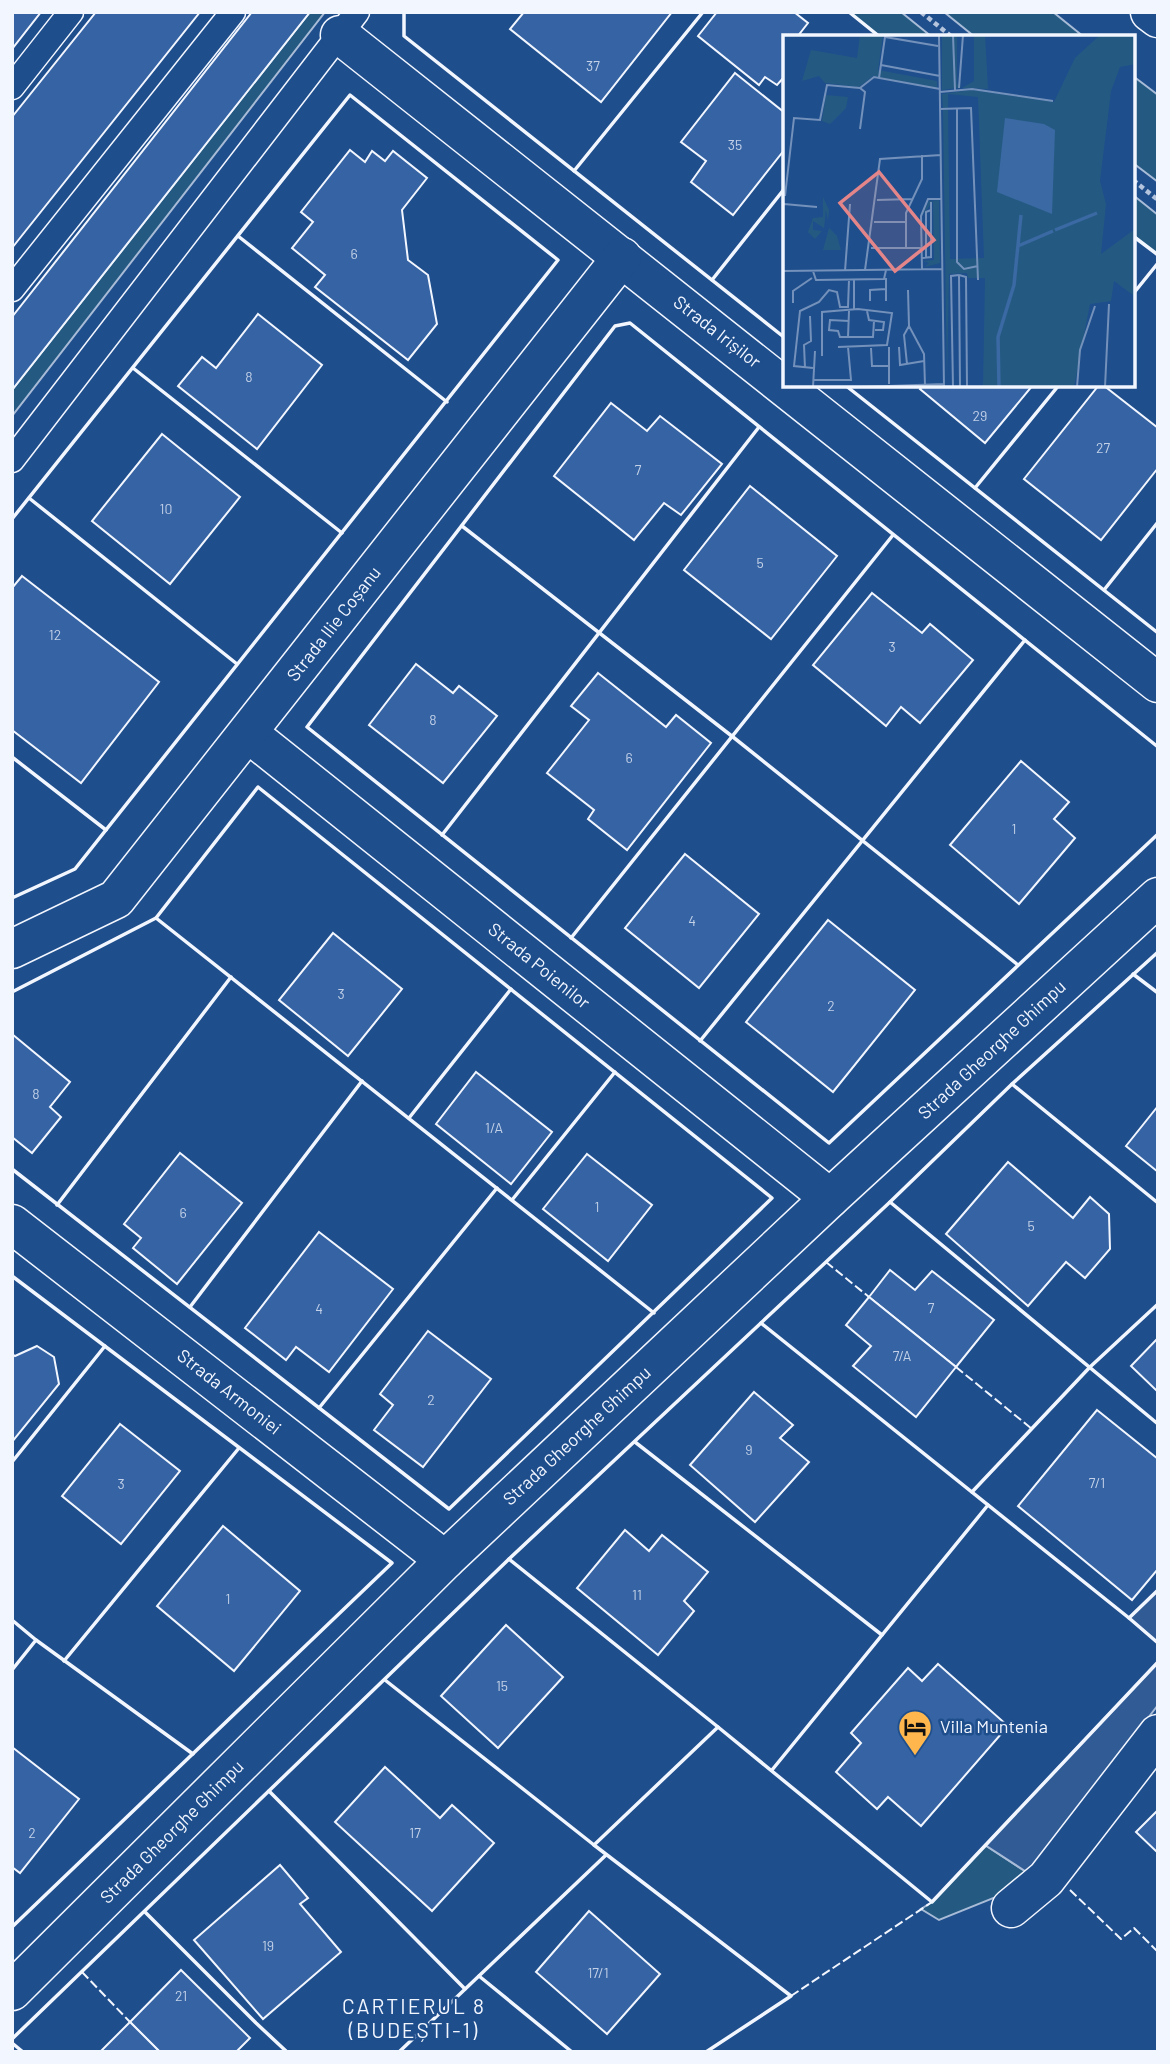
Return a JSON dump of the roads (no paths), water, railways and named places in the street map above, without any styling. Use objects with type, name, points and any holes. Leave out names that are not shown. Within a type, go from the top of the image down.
[{"type":"street","points":[[1150,12],[1158,18]]},
{"type":"street","name":"Strada Irișilor","points":[[349,24],[622,257],[783,385]]},
{"type":"street","name":"Strada Ilie Coșanu","points":[[12,949],[116,898],[622,257]]},
{"type":"street","name":"Strada Irișilor","points":[[786,387],[1158,683]]},
{"type":"street","name":"Strada Poienilor","points":[[248,733],[830,1198]]},
{"type":"street","name":"Strada Gheorghe Ghimpu","points":[[12,1991],[445,1560],[830,1198],[1158,897]]},
{"type":"street","name":"Strada Armoniei","points":[[12,1224],[445,1560]]},
{"type":"street","points":[[1011,1908],[1046,1879],[1158,1734]]},
{"type":"lane","points":[[12,87],[71,12]]},
{"type":"lane","points":[[12,289],[233,12]]},
{"type":"lane","points":[[12,460],[349,24]]},
{"type":"place","name":"Villa Muntenia","points":[[915,1757]]},
{"type":"district","name":"CARTIERUL 8 (BUDEȘTI-1)","points":[[414,2019]]}]
